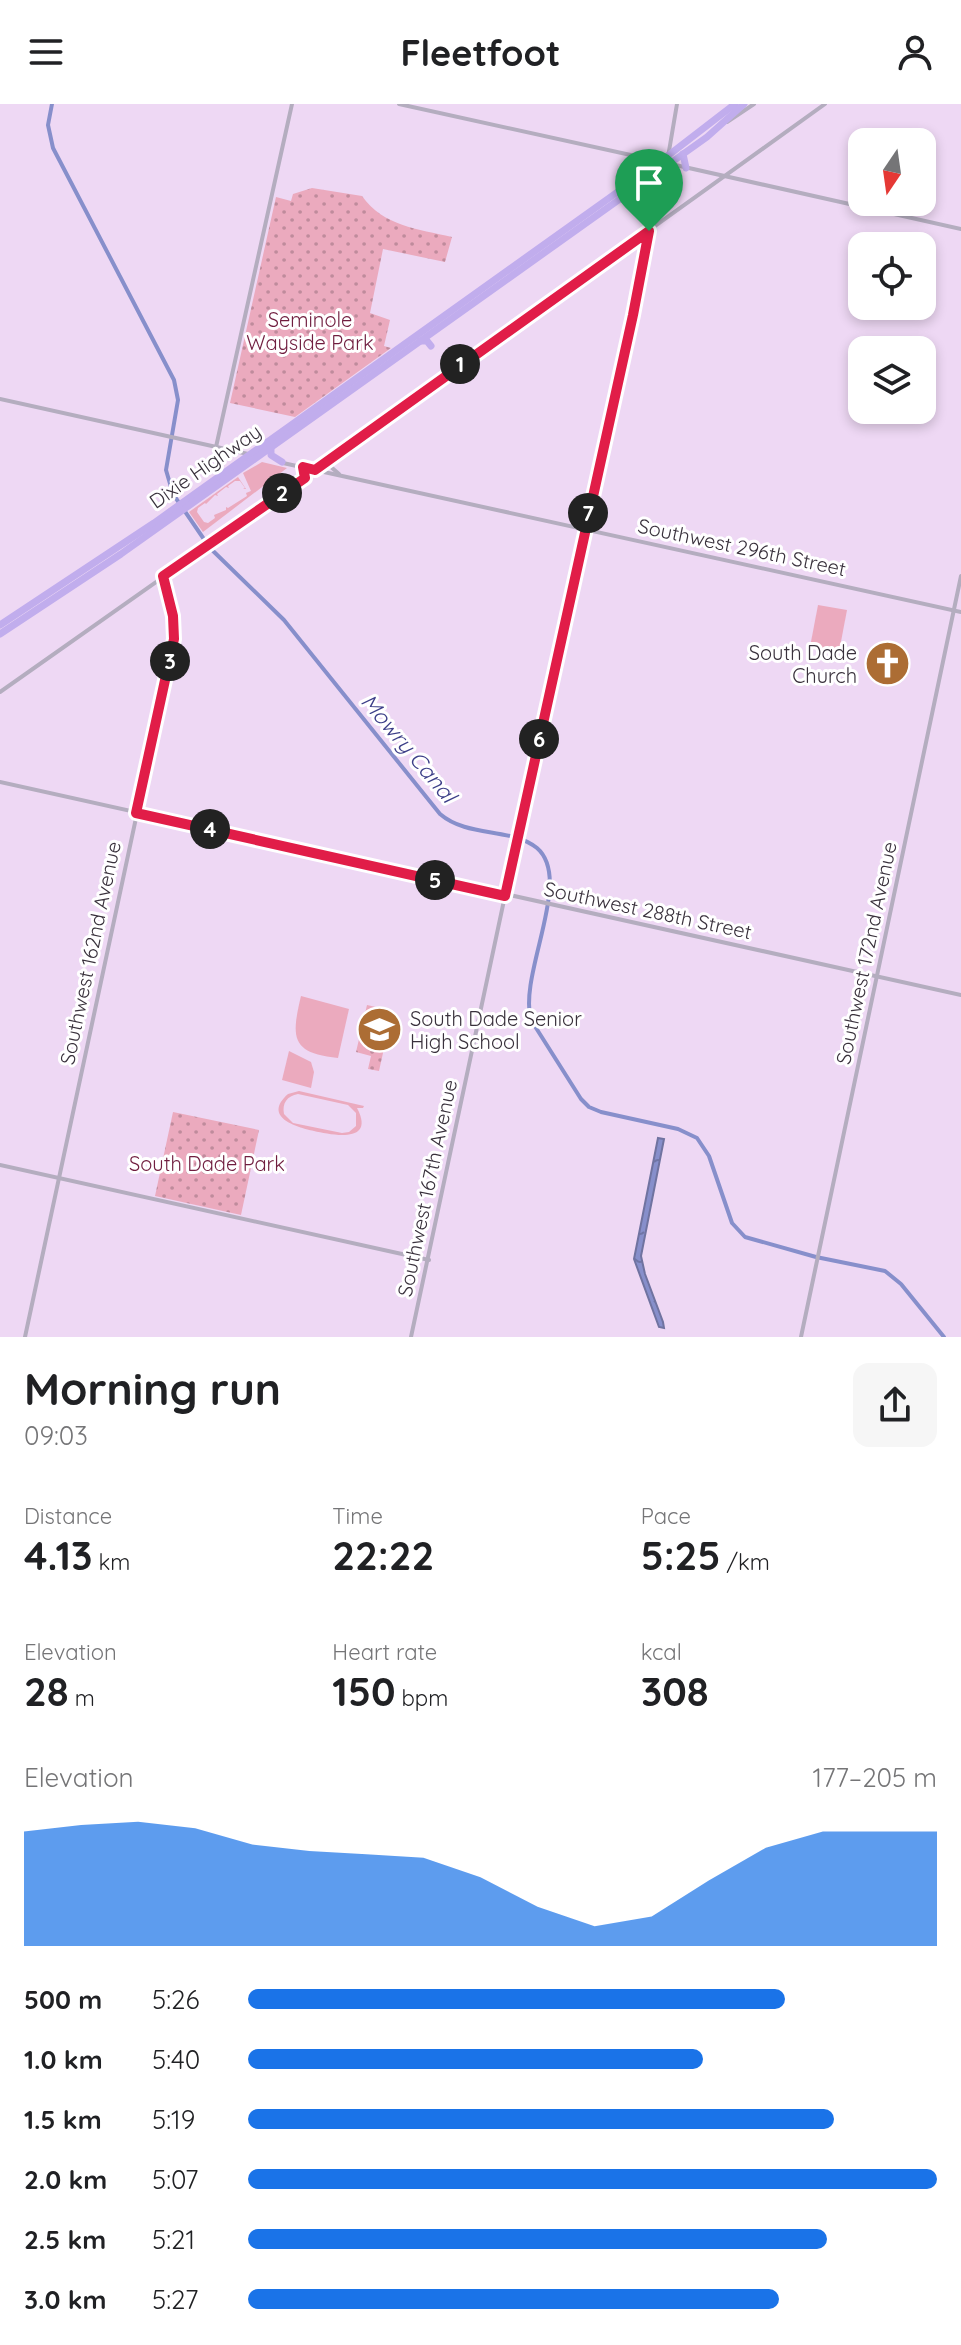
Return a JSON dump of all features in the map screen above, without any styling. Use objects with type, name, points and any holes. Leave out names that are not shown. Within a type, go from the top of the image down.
[{"type":"highway","points":[[384,362],[419,342],[437,321],[662,161],[735,104]]},
{"type":"highway","points":[[384,362],[629,192],[662,161],[683,154],[721,126],[744,104]]},
{"type":"highway","points":[[683,154],[682,161],[686,168]]},
{"type":"highway","points":[[629,192],[662,161]]},
{"type":"highway","points":[[561,241],[561,236],[591,211]]},
{"type":"highway","points":[[517,272],[524,263],[549,246],[548,241]]},
{"type":"highway","points":[[430,330],[453,309]]},
{"type":"highway","points":[[419,342],[420,337],[437,321]]},
{"type":"highway","points":[[419,342],[427,341],[431,346]]},
{"type":"highway","name":"Dixie Highway","points":[[119,551],[154,523],[205,495],[384,362]]},
{"type":"highway","points":[[259,456],[263,449],[307,418]]},
{"type":"highway","name":"Dixie Highway","points":[[1,625],[119,551],[237,463],[307,418]]},
{"type":"highway","points":[[271,447],[271,455],[282,462]]},
{"type":"highway","points":[[234,451],[238,457],[237,463]]},
{"type":"highway","points":[[205,495],[210,487],[246,461],[250,454]]},
{"type":"highway","points":[[0,634],[83,580],[119,551]]},
{"type":"street","points":[[216,447],[292,104]]},
{"type":"street","points":[[399,104],[961,229]]},
{"type":"street","points":[[662,161],[677,104]]},
{"type":"street","points":[[721,126],[754,104]]},
{"type":"street","points":[[0,692],[305,478],[825,104]]},
{"type":"street","points":[[737,168],[737,175],[742,180]]},
{"type":"street","name":"Southwest 167th Avenue","points":[[411,1337],[649,231]]},
{"type":"street","name":"Southwest 296th Street","points":[[0,399],[961,612]]},
{"type":"street","points":[[331,458],[331,467],[341,475]]},
{"type":"street","points":[[303,467],[305,478]]},
{"type":"street","name":"Southwest 162nd Avenue","points":[[25,1337],[174,639],[173,616],[163,576]]},
{"type":"street","name":"Southwest 172nd Avenue","points":[[801,1337],[961,576]]},
{"type":"street","name":"Southwest 288th Street","points":[[0,782],[961,995]]},
{"type":"street","points":[[0,1165],[429,1260]]},
{"type":"green space","name":"Seminole Wayside Park","points":[[312,188],[362,196],[391,220],[452,237],[445,262],[383,249],[370,313],[390,320],[384,346],[391,348],[295,417],[230,403],[276,197],[291,201],[293,194]]},
{"type":"green space","points":[[262,462],[287,468],[203,532],[189,512],[238,477],[246,489],[240,481],[235,481],[198,508],[197,512],[208,523],[215,518],[214,515],[247,496],[246,493],[251,491],[243,473]]},
{"type":"green space","points":[[818,605],[847,610],[839,652],[810,647]]},
{"type":"green space","points":[[301,996],[349,1009],[338,1058],[311,1052],[298,1041],[296,1023]]},
{"type":"green space","points":[[367,1005],[389,1010],[381,1042],[385,1044],[379,1071],[368,1069],[371,1056],[356,1052]]},
{"type":"green space","points":[[289,1051],[311,1062],[314,1072],[311,1088],[282,1080]]},
{"type":"green space","points":[[299,1091],[364,1106],[357,1108],[361,1127],[356,1132],[341,1135],[291,1124],[280,1115],[279,1109],[288,1094]],"holes":[[[298,1094],[348,1105],[356,1113],[356,1126],[342,1133],[293,1123],[284,1114],[286,1101]]]},
{"type":"green space","name":"South Dade Park","points":[[173,1112],[259,1130],[241,1215],[155,1196]]},
{"type":"water","points":[[658,1138],[664,1139],[641,1256],[664,1328],[659,1327],[634,1259]]},
{"type":"waterway","name":"Mowry Canal","points":[[52,104],[48,125],[53,148],[174,380],[178,400],[166,470],[173,494],[210,548],[284,620],[440,814],[463,826],[527,841],[537,848],[547,863],[550,882],[548,904],[532,978],[529,1001],[531,1020],[581,1099],[601,1112],[678,1129],[697,1138],[709,1156],[732,1223],[745,1237],[816,1257],[885,1271],[901,1284],[944,1337]]},
{"type":"place","name":"South Dade Church","points":[[888,664]]},
{"type":"place","name":"South Dade Senior High School","points":[[379,1030]]},
{"type":"route","points":[[649,231],[505,896],[136,813],[174,639],[171,602],[163,576],[305,478],[303,467],[315,470],[649,231]]}]
